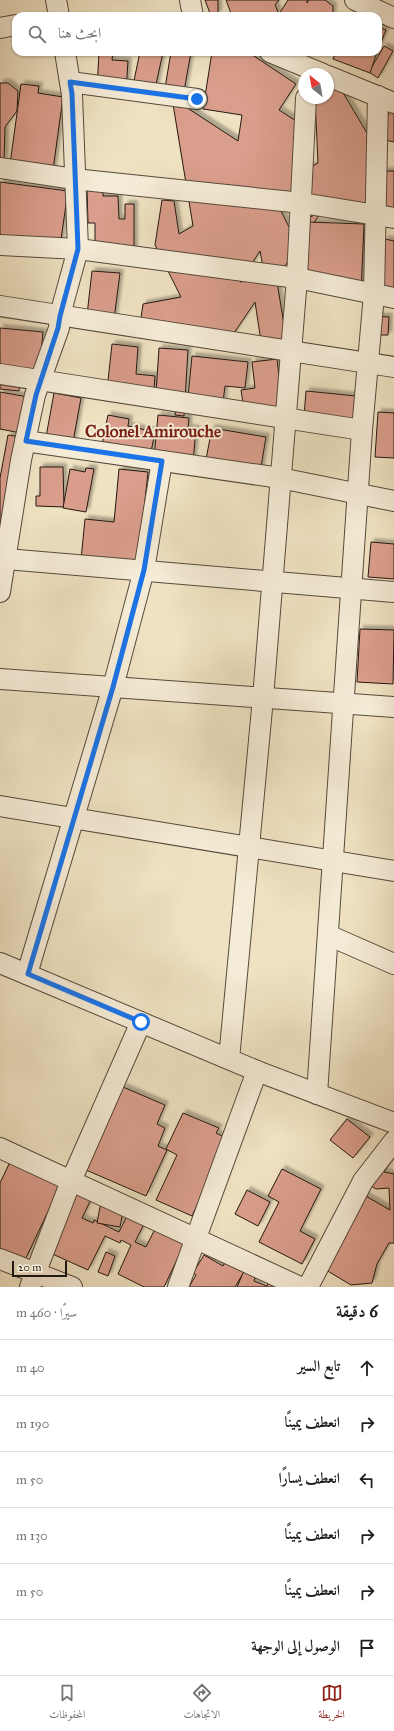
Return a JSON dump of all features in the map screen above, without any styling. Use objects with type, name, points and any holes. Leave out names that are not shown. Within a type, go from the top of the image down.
[{"type":"street","points":[[56,0],[58,12]]},
{"type":"street","points":[[190,0],[192,12]]},
{"type":"street","points":[[355,0],[381,12]]},
{"type":"street","points":[[382,12],[394,18]]},
{"type":"street","points":[[0,28],[12,26]]},
{"type":"street","points":[[0,592],[26,441],[40,380],[58,328],[78,249],[74,179],[72,94],[65,56]]},
{"type":"street","points":[[278,56],[304,68]]},
{"type":"street","points":[[317,1094],[362,430],[374,294],[385,217],[386,100],[334,78]]},
{"type":"street","points":[[70,82],[197,99]]},
{"type":"street","points":[[229,1060],[263,698],[297,278],[302,203],[306,104]]},
{"type":"street","points":[[0,168],[74,179],[302,203],[385,217]]},
{"type":"street","points":[[0,245],[78,249],[297,278],[394,298]]},
{"type":"street","points":[[0,306],[394,367]]},
{"type":"street","points":[[0,374],[362,430]]},
{"type":"street","points":[[26,441],[280,478],[394,501]]},
{"type":"street","points":[[28,974],[113,687],[144,570],[162,461]]},
{"type":"street","points":[[6,559],[394,592]]},
{"type":"street","points":[[0,679],[394,707]]},
{"type":"street","points":[[0,806],[394,870]]},
{"type":"street","points":[[328,935],[394,964]]},
{"type":"street","points":[[0,963],[229,1060],[394,1123]]},
{"type":"street","points":[[32,1280],[71,1180],[141,1022]]},
{"type":"street","points":[[178,1287],[257,1071]]},
{"type":"street","points":[[308,1287],[363,1181],[394,1140]]},
{"type":"street","points":[[0,1148],[300,1287]]},
{"type":"street","points":[[0,1259],[32,1280],[72,1287]]},
{"type":"building","points":[[205,0],[218,0],[218,12],[210,12]]},
{"type":"building","points":[[226,0],[279,0],[275,5],[278,12],[230,12]]},
{"type":"building","points":[[288,0],[307,0],[307,3],[309,0],[325,0],[333,6],[333,12],[280,12]]},
{"type":"building","points":[[382,28],[386,30],[382,40]]},
{"type":"building","points":[[384,46],[393,51],[378,78],[369,72],[378,56],[382,56],[382,49]]},
{"type":"building","points":[[99,56],[112,56],[112,60],[128,61],[126,91],[97,90]]},
{"type":"building","points":[[139,56],[162,56],[154,94],[132,90]]},
{"type":"building","points":[[170,56],[190,56],[183,97],[164,94]]},
{"type":"building","points":[[211,56],[254,56],[296,84],[279,110],[304,126],[296,163],[314,199],[278,205],[289,227],[321,212],[283,269],[264,272],[260,251],[240,282],[276,276],[287,343],[262,348],[255,302],[226,345],[139,332],[143,304],[181,297],[155,245],[162,200],[174,201],[179,234],[193,226],[172,98],[238,141],[242,115],[203,109]]},
{"type":"building","points":[[334,56],[376,56],[370,73],[333,59]]},
{"type":"building","points":[[334,81],[336,81],[373,143],[376,212],[311,209],[309,168],[318,163],[315,104],[334,104]]},
{"type":"building","points":[[0,83],[8,83],[18,91],[17,111],[5,127],[4,161],[0,161]]},
{"type":"building","points":[[21,84],[39,86],[38,93],[63,97],[53,170],[10,164]]},
{"type":"building","points":[[391,106],[394,107],[394,142],[381,139]]},
{"type":"building","points":[[383,171],[394,171],[394,224],[381,224]]},
{"type":"building","points":[[0,182],[68,191],[60,246],[0,238]]},
{"type":"building","points":[[103,187],[103,196],[118,196],[119,219],[125,219],[125,204],[134,204],[134,250],[95,251],[95,223],[88,223],[87,188]]},
{"type":"building","points":[[307,222],[364,224],[361,293],[304,290]]},
{"type":"building","points":[[385,239],[394,241],[394,306],[370,300]]},
{"type":"building","points":[[92,271],[120,273],[113,327],[86,324]]},
{"type":"building","points":[[375,316],[389,317],[388,335],[374,335]]},
{"type":"building","points":[[0,328],[43,332],[38,383],[20,381],[19,391],[0,389]]},
{"type":"building","points":[[112,344],[138,347],[136,374],[155,376],[153,403],[106,399]]},
{"type":"building","points":[[159,348],[188,350],[184,416],[175,415],[176,409],[155,408]]},
{"type":"building","points":[[192,356],[248,362],[245,388],[225,386],[222,410],[187,407]]},
{"type":"building","points":[[277,359],[283,413],[245,417],[241,390],[255,388],[252,362]]},
{"type":"building","points":[[306,391],[356,396],[353,421],[304,416]]},
{"type":"building","points":[[0,392],[28,397],[21,433],[0,429]]},
{"type":"building","points":[[54,393],[81,398],[71,453],[44,448]]},
{"type":"building","points":[[378,412],[394,413],[394,458],[375,457]]},
{"type":"building","points":[[108,415],[129,419],[128,426],[155,432],[149,462],[99,459]]},
{"type":"building","points":[[158,415],[189,418],[188,428],[196,429],[192,473],[153,469]]},
{"type":"building","points":[[212,428],[266,437],[259,479],[204,470]]},
{"type":"building","points":[[8,435],[28,438],[2,523],[0,522],[0,478]]},
{"type":"building","points":[[40,467],[63,467],[64,507],[36,506],[36,496],[40,496]]},
{"type":"building","points":[[86,468],[94,469],[86,512],[63,508],[70,469],[85,472]]},
{"type":"building","points":[[119,469],[148,472],[137,576],[80,570],[85,519],[114,522]]},
{"type":"building","points":[[371,542],[394,544],[394,579],[368,577]]},
{"type":"building","points":[[360,629],[394,630],[393,684],[357,682]]},
{"type":"building","points":[[123,1087],[165,1105],[157,1124],[165,1128],[158,1146],[167,1150],[146,1196],[86,1170]]},
{"type":"building","points":[[183,1113],[219,1128],[216,1133],[228,1139],[192,1216],[156,1200],[177,1155],[166,1149]]},
{"type":"building","points":[[347,1119],[370,1137],[353,1158],[330,1140]]},
{"type":"building","points":[[392,1159],[384,1172],[394,1174],[394,1243],[389,1243],[377,1264],[372,1283],[351,1285],[326,1270],[364,1195],[390,1210],[389,1188],[376,1189],[368,1184]]},
{"type":"building","points":[[10,1162],[63,1180],[25,1260],[0,1249],[0,1183]]},
{"type":"building","points":[[282,1169],[321,1189],[300,1231],[315,1239],[302,1264],[259,1242],[279,1202],[268,1196]]},
{"type":"building","points":[[80,1186],[94,1193],[82,1218],[93,1223],[94,1220],[119,1232],[131,1208],[148,1216],[135,1242],[146,1247],[156,1227],[186,1241],[164,1287],[144,1287],[118,1274],[131,1245],[121,1240],[120,1243],[105,1236],[88,1270],[48,1252]]},
{"type":"building","points":[[247,1190],[270,1202],[258,1226],[235,1214]]},
{"type":"building","points":[[102,1197],[125,1201],[120,1227],[97,1223]]},
{"type":"building","points":[[106,1252],[115,1256],[108,1276],[98,1272]]},
{"type":"building","points":[[204,1255],[223,1266],[229,1256],[247,1267],[235,1287],[189,1287],[196,1275],[193,1273]]},
{"type":"building","points":[[246,1266],[258,1271],[254,1281],[267,1286],[269,1281],[283,1287],[237,1287]]},
{"type":"district","name":"Colonel Amirouche","points":[[153,431]]},
{"type":"route","points":[[141,1022],[28,974],[113,687],[144,570],[162,461],[26,441],[36,395],[58,328],[78,249],[74,179],[72,94],[70,82],[197,99]]}]
